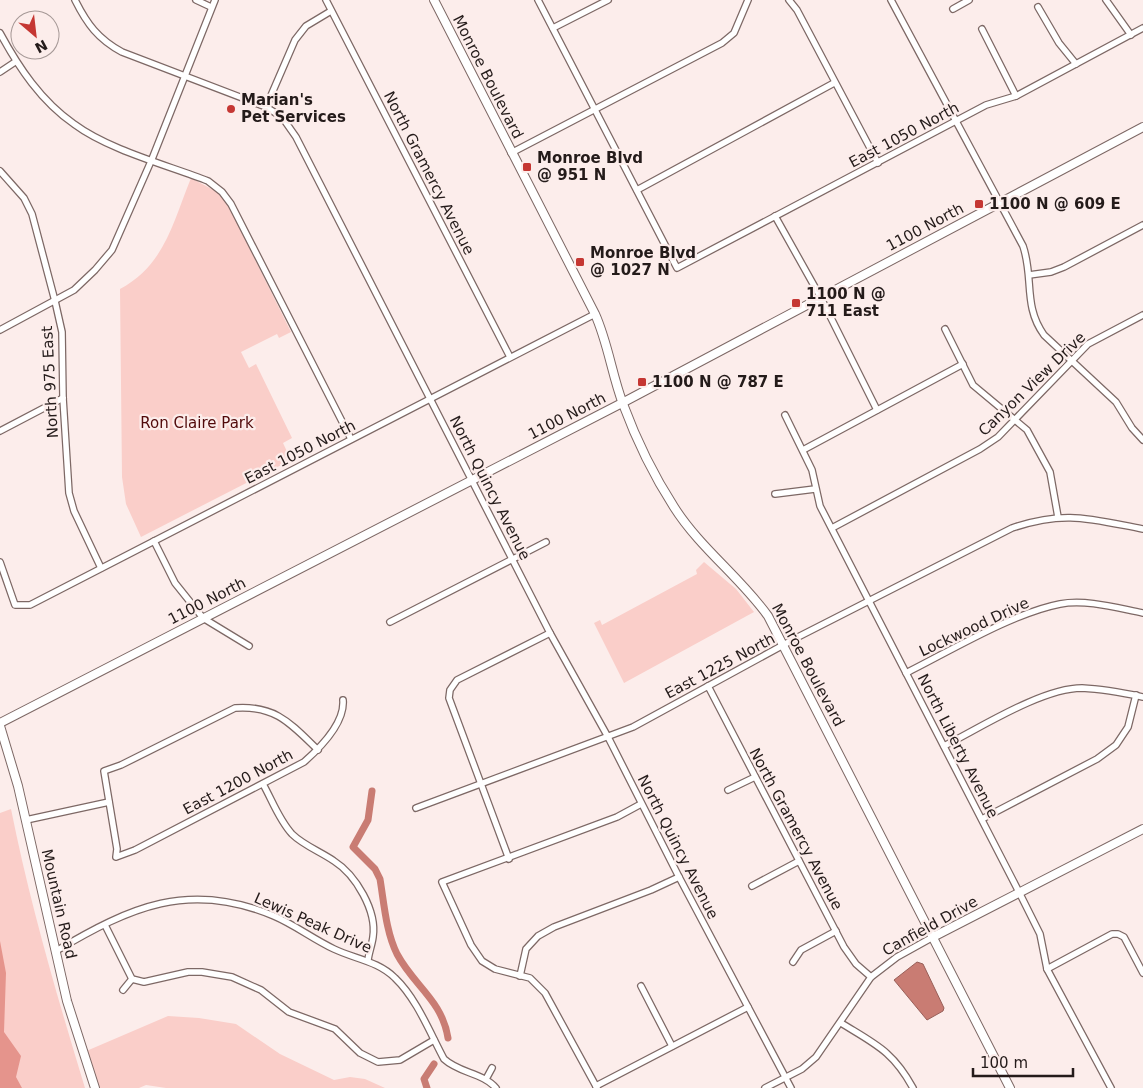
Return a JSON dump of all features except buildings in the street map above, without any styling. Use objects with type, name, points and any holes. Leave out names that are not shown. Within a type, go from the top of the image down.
[{"type":"street","name":"North Quincy Avenue","points":[[75,0],[94,33],[106,43],[122,52],[266,107],[282,117],[296,137],[550,633],[608,738],[678,877],[791,1088]]},
{"type":"street","points":[[196,0],[212,6]]},
{"type":"street","points":[[0,330],[74,290],[112,250],[152,159],[215,0]]},
{"type":"street","name":"North Gramercy Avenue","points":[[326,0],[510,357]]},
{"type":"street","name":"Monroe Boulevard","points":[[434,0],[603,332],[622,403],[673,506],[696,538],[755,598],[784,645],[1010,1088]]},
{"type":"street","points":[[538,0],[637,190],[834,83]]},
{"type":"street","points":[[553,28],[608,0]]},
{"type":"street","points":[[512,153],[722,43],[734,33],[748,0]]},
{"type":"street","points":[[789,0],[797,10],[878,163]]},
{"type":"street","points":[[891,0],[1023,246],[1029,275],[1029,298],[1036,324],[1044,335],[1116,402],[1132,428],[1143,440]]},
{"type":"street","points":[[953,9],[969,0]]},
{"type":"street","points":[[1106,0],[1131,35]]},
{"type":"street","points":[[1038,7],[1059,43],[1076,64]]},
{"type":"street","points":[[266,107],[296,40],[306,26],[331,10]]},
{"type":"street","name":"East 1050 North","points":[[637,190],[678,268],[986,105],[1016,96],[1143,28]]},
{"type":"street","points":[[982,29],[1016,96]]},
{"type":"street","points":[[0,33],[15,62],[45,99],[75,125],[110,144],[208,181],[222,192],[231,204],[351,439]]},
{"type":"street","points":[[0,72],[15,62]]},
{"type":"street","name":"1100 North","points":[[0,724],[622,403],[1143,127]]},
{"type":"street","name":"North 975 East","points":[[0,171],[24,198],[32,214],[55,301],[62,332],[68,493],[74,511],[100,568]]},
{"type":"street","points":[[775,216],[821,298],[877,410]]},
{"type":"street","points":[[1029,275],[1051,272],[1064,267],[1143,225]]},
{"type":"street","name":"East 1050 North","points":[[0,562],[15,605],[30,605],[594,314]]},
{"type":"street","name":"Canyon View Drive","points":[[832,528],[980,449],[998,437],[1088,344],[1143,315]]},
{"type":"street","points":[[945,329],[973,385],[1027,430],[1050,472],[1058,517]]},
{"type":"street","points":[[803,450],[963,364]]},
{"type":"street","points":[[0,431],[63,398]]},
{"type":"street","name":"North Liberty Avenue","points":[[785,415],[812,470],[820,506],[1020,894],[1040,934],[1048,969],[1111,1088]]},
{"type":"street","points":[[775,494],[815,489]]},
{"type":"street","name":"East 1225 North","points":[[416,808],[608,738],[870,600],[1012,528],[1033,521],[1078,516],[1143,529]]},
{"type":"street","points":[[154,541],[175,584],[203,618],[250,646]]},
{"type":"street","points":[[390,622],[546,542]]},
{"type":"street","name":"Lockwood Drive","points":[[906,673],[1018,617],[1061,604],[1089,603],[1143,613]]},
{"type":"street","points":[[509,859],[450,698],[450,690],[457,680],[550,633]]},
{"type":"street","name":"North Gramercy Avenue","points":[[708,686],[836,931],[856,964],[871,977]]},
{"type":"street","points":[[944,746],[1032,701],[1055,693],[1081,688],[1143,697]]},
{"type":"street","points":[[982,819],[1097,759],[1116,745],[1128,727],[1136,695]]},
{"type":"street","name":"East 1200 North","points":[[109,802],[117,849],[116,857],[135,850],[304,762],[318,750],[344,711],[343,700]]},
{"type":"street","points":[[26,820],[109,802],[104,771],[121,765],[236,708],[250,707],[278,714],[318,750]]},
{"type":"street","name":"Mountain Road","points":[[0,724],[11,758],[26,820],[74,1030],[95,1088]]},
{"type":"street","points":[[728,790],[754,777]]},
{"type":"street","points":[[263,784],[286,827],[293,836],[337,863],[350,874],[360,889],[367,901],[374,935],[368,960]]},
{"type":"street","points":[[641,804],[617,817],[509,859],[442,882],[471,945],[482,961],[495,969],[530,978],[545,993],[597,1087],[748,1007]]},
{"type":"street","name":"Canfield Drive","points":[[765,1088],[802,1068],[816,1057],[871,977],[897,957],[1143,829]]},
{"type":"street","points":[[752,886],[799,861]]},
{"type":"street","points":[[520,976],[526,948],[538,936],[554,927],[651,890],[678,877]]},
{"type":"street","name":"Lewis Peak Drive","points":[[56,951],[130,913],[161,903],[178,900],[213,899],[261,911],[335,949],[368,960],[395,977],[401,984],[444,1059],[453,1067],[486,1079],[496,1088]]},
{"type":"street","points":[[105,926],[132,978],[144,982],[188,972],[232,976],[261,990],[289,1012],[335,1029],[360,1053],[378,1062],[400,1060],[434,1040]]},
{"type":"street","points":[[793,962],[801,950],[836,931]]},
{"type":"street","points":[[1048,969],[1112,934],[1118,934],[1124,938],[1143,973]]},
{"type":"street","points":[[123,990],[132,978]]},
{"type":"street","points":[[641,986],[672,1046]]},
{"type":"street","points":[[840,1023],[885,1051],[901,1067],[912,1088]]},
{"type":"street","points":[[486,1079],[492,1068]]},
{"type":"green space","name":"Ron Claire Park","points":[[191,178],[219,193],[228,205],[291,332],[279,338],[277,334],[241,352],[249,368],[256,364],[292,438],[283,443],[291,460],[141,537],[126,504],[122,477],[120,289],[148,268],[166,241]]},
{"type":"green space","points":[[704,562],[736,589],[754,612],[624,683],[594,623],[600,620],[602,625],[697,574],[696,570]]},
{"type":"green space","points":[[11,809],[45,950],[85,1088],[0,1088],[0,813]]},
{"type":"green space","points":[[168,1016],[199,1018],[236,1024],[280,1054],[334,1080],[350,1077],[365,1079],[385,1088],[166,1088],[146,1085],[139,1088],[98,1088],[84,1052]]},
{"type":"shaded area","points":[[0,941],[6,973],[4,1032],[21,1056],[16,1077],[22,1088],[0,1088]]},
{"type":"shaded area","points":[[917,962],[923,964],[944,1008],[943,1011],[927,1020],[894,980]]},
{"type":"waterway","points":[[372,791],[368,820],[353,847],[375,869],[380,879],[393,945],[404,965],[440,1013],[448,1038]]},
{"type":"waterway","points":[[427,1088],[424,1079],[434,1064]]},
{"type":"place","name":"Marian's Pet Services","points":[[231,109]]},
{"type":"place","name":"Monroe Blvd @ 951 N","points":[[527,167]]},
{"type":"place","name":"1100 N @ 609 E","points":[[979,204]]},
{"type":"place","name":"Monroe Blvd @ 1027 N","points":[[580,262]]},
{"type":"place","name":"1100 N @ 711 East","points":[[796,303]]},
{"type":"place","name":"1100 N @ 787 E","points":[[642,382]]}]
